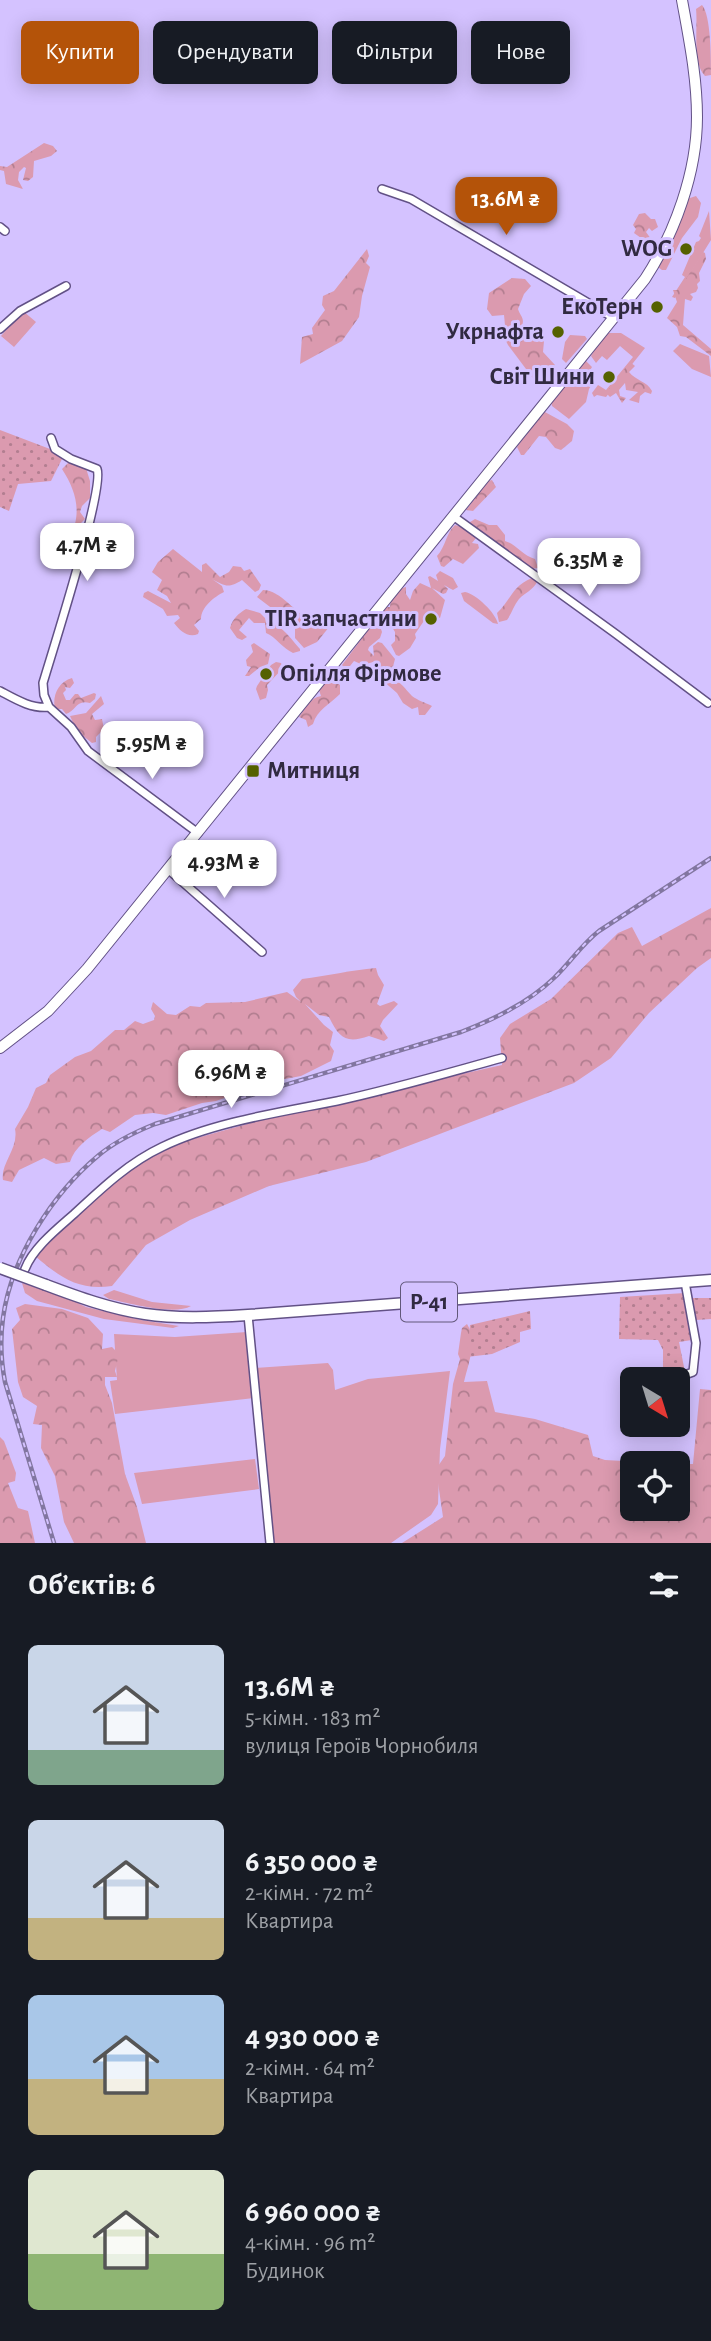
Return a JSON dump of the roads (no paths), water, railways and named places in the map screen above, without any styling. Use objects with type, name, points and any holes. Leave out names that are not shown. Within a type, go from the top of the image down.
[{"type":"main road","name":"Р-41","points":[[0,1268],[114,1308],[147,1314],[185,1316],[248,1315],[711,1280]]},
{"type":"street","points":[[0,1048],[35,1022],[87,969],[641,285],[663,247],[683,196],[696,138],[696,90],[682,0]]},
{"type":"street","points":[[382,189],[411,199],[614,318]]},
{"type":"street","points":[[0,329],[20,311],[66,286]]},
{"type":"street","points":[[51,438],[55,449],[71,459],[97,469],[100,475],[94,509],[43,682],[44,695],[49,706],[71,727],[88,751],[198,833]]},
{"type":"street","points":[[453,516],[708,703]]},
{"type":"street","points":[[0,691],[22,703],[41,708],[49,706]]},
{"type":"street","points":[[169,870],[262,952]]},
{"type":"street","points":[[25,1269],[43,1244],[118,1174],[164,1146],[254,1118],[381,1091],[502,1058]]},
{"type":"street","points":[[685,1282],[696,1343],[693,1372],[690,1373]]},
{"type":"street","points":[[248,1315],[270,1543]]},
{"type":"railway","points":[[54,1543],[5,1382],[1,1350],[7,1295],[24,1250],[65,1188],[112,1145],[155,1124],[461,1032],[499,1016],[544,987],[599,931],[711,858]]},
{"type":"place","name":"WOG","points":[[686,249]]},
{"type":"place","name":"ЕкоТерн","points":[[657,307]]},
{"type":"place","name":"Укрнафта","points":[[558,332]]},
{"type":"place","name":"Світ Шини","points":[[609,377]]},
{"type":"place","name":"TIR запчастини","points":[[431,619]]},
{"type":"place","name":"Опілля Фірмове","points":[[266,674]]},
{"type":"place","name":"Митниця","points":[[253,771]]}]
